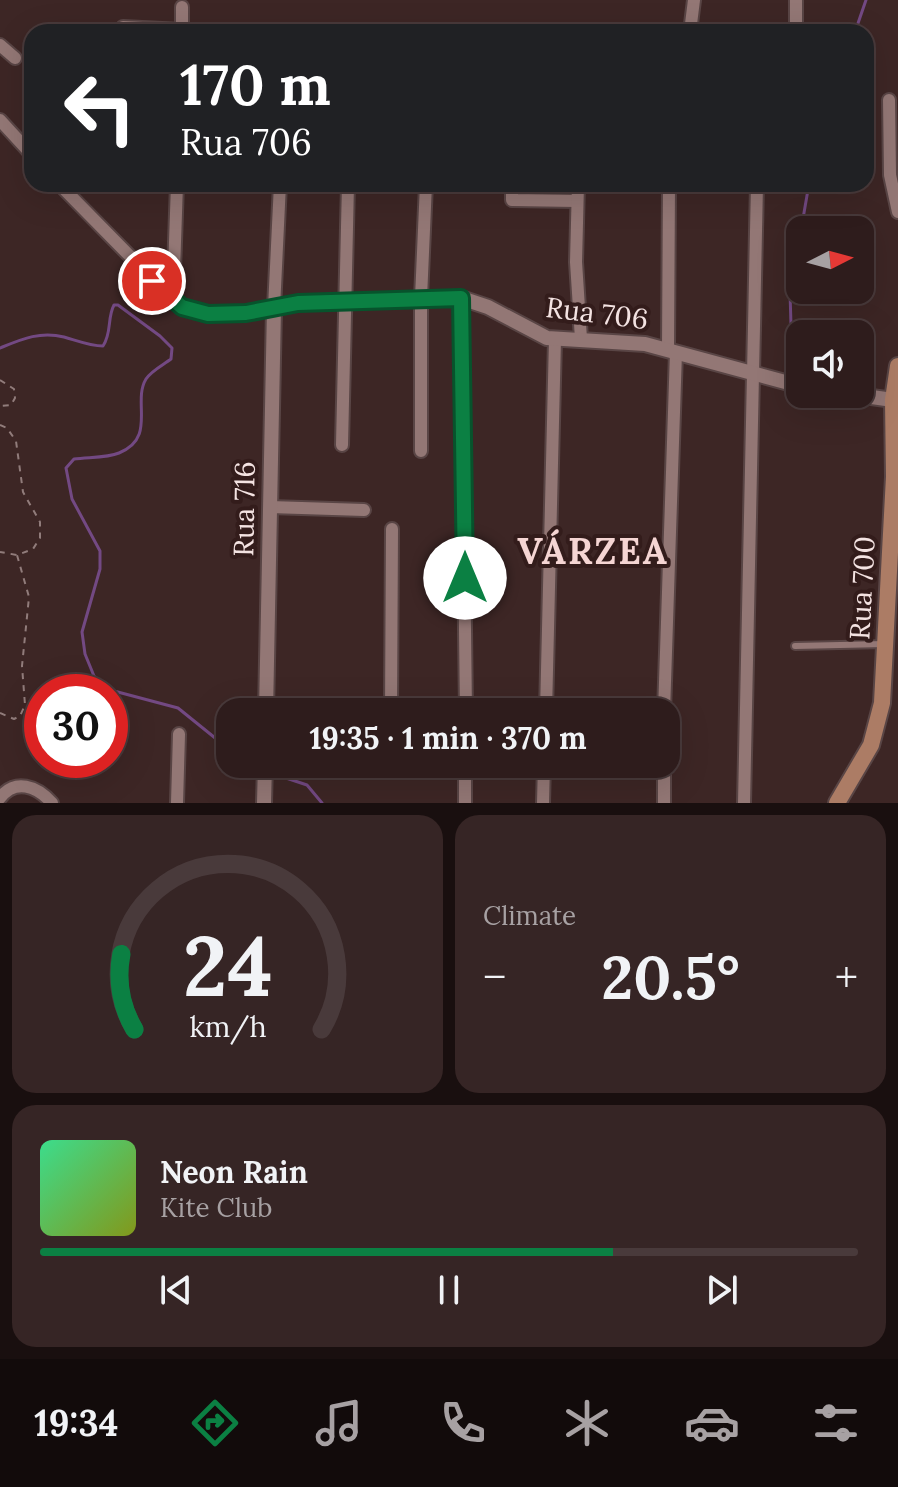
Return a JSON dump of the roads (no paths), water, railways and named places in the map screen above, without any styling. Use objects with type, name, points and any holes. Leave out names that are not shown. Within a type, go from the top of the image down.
[{"type":"main road","name":"Rua 700","points":[[837,803],[864,759],[876,731],[882,703],[894,477],[893,400],[898,366]]},
{"type":"street","points":[[691,24],[694,0]]},
{"type":"street","points":[[796,0],[796,24]]},
{"type":"street","points":[[182,7],[182,24]]},
{"type":"street","points":[[0,45],[15,58]]},
{"type":"street","points":[[889,100],[890,175],[898,212]]},
{"type":"street","points":[[0,120],[24,146]]},
{"type":"street","name":"Rua 706","points":[[67,192],[173,300],[191,311],[246,313],[298,303],[461,298],[488,307],[539,335],[555,339],[634,342],[786,382]]},
{"type":"street","points":[[173,300],[177,192]]},
{"type":"street","points":[[274,308],[280,192]]},
{"type":"street","points":[[342,445],[348,192]]},
{"type":"street","points":[[421,451],[421,298],[426,192]]},
{"type":"street","points":[[512,192],[512,200],[577,201]]},
{"type":"street","points":[[578,192],[576,262],[581,339]]},
{"type":"street","points":[[664,698],[672,351],[669,192]]},
{"type":"street","points":[[744,803],[757,192]]},
{"type":"street","points":[[461,298],[466,698]]},
{"type":"street","name":"Rua 716","points":[[266,698],[274,308]]},
{"type":"street","points":[[546,698],[555,339]]},
{"type":"street","points":[[874,397],[893,400]]},
{"type":"street","points":[[270,507],[364,510]]},
{"type":"street","points":[[391,698],[392,529]]},
{"type":"street","points":[[177,803],[179,734]]},
{"type":"street","points":[[264,803],[265,778]]},
{"type":"street","points":[[465,778],[465,803]]},
{"type":"street","points":[[543,803],[544,778]]},
{"type":"street","points":[[664,778],[664,803]]},
{"type":"street","points":[[0,798],[12,786],[22,785],[52,803]]},
{"type":"lane","points":[[795,646],[885,644]]},
{"type":"waterway","points":[[858,24],[866,0]]},
{"type":"waterway","points":[[803,216],[808,192]]},
{"type":"waterway","points":[[790,304],[791,320]]},
{"type":"waterway","points":[[0,348],[39,335],[103,346],[114,305],[160,336],[172,348],[171,359],[154,371],[142,388],[141,429],[130,446],[114,455],[74,459],[66,468],[72,499],[100,551],[100,569],[82,632],[85,654],[94,676],[106,688],[178,708],[216,739]]},
{"type":"waterway","points":[[286,778],[307,785],[322,803]]},
{"type":"district","name":"VÁRZEA","points":[[593,551]]}]
